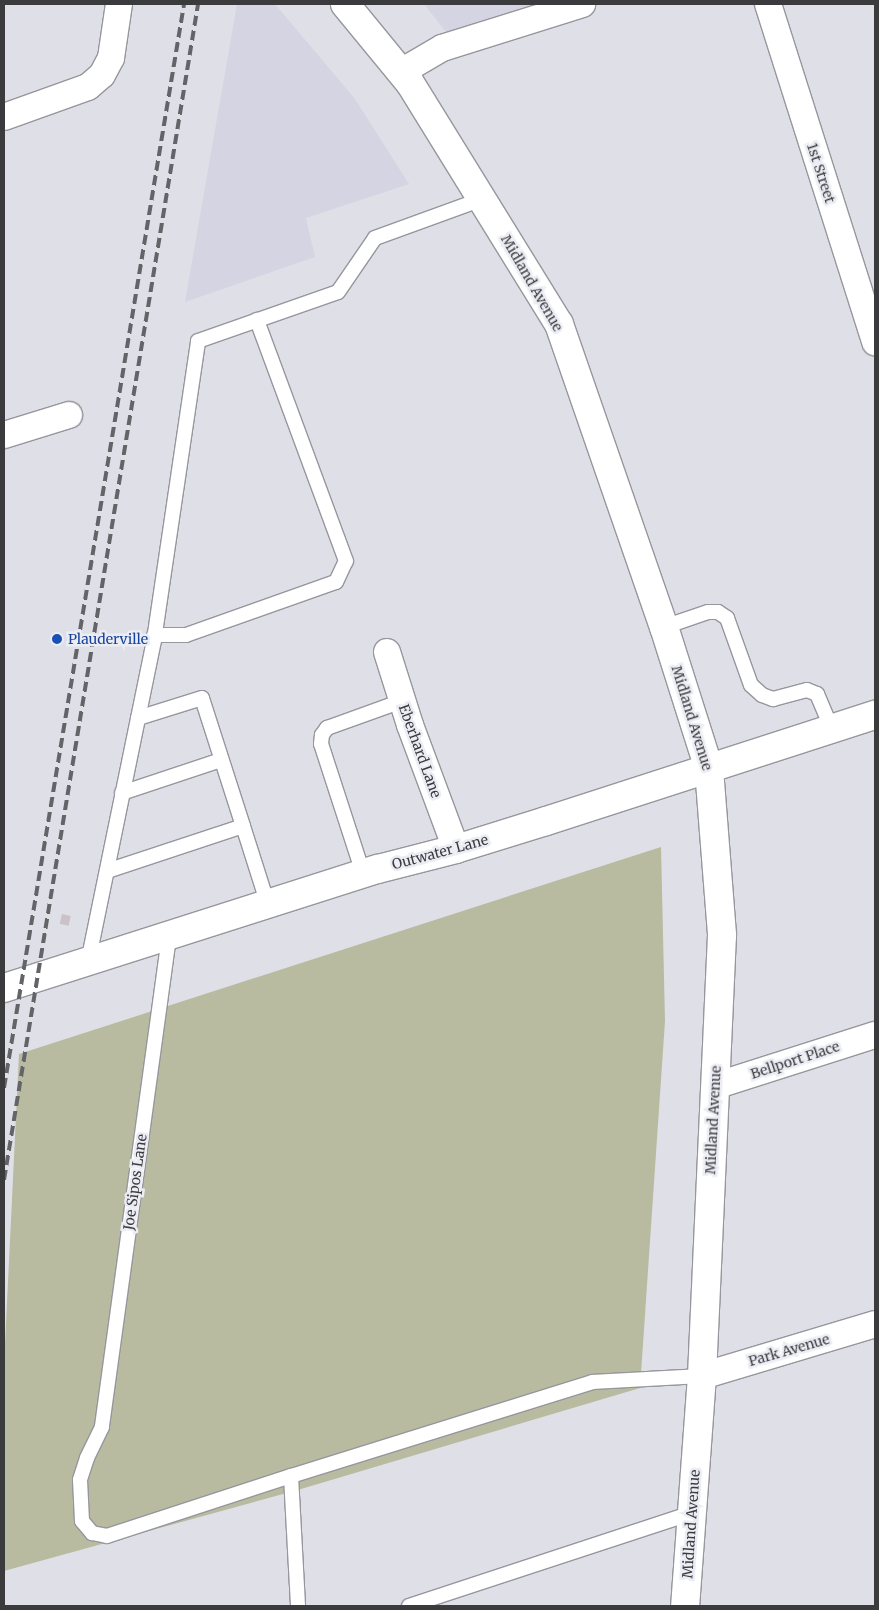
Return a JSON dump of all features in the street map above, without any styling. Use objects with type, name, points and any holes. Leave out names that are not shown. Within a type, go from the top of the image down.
[{"type":"street","points":[[4,117],[70,95],[88,87],[102,75],[111,58],[119,4]]},
{"type":"street","name":"Midland Avenue","points":[[345,4],[410,83],[559,324],[664,627],[709,769],[722,935],[702,1376],[685,1606]]},
{"type":"street","points":[[401,72],[442,48],[582,4]]},
{"type":"street","name":"1st Street","points":[[768,4],[875,342]]},
{"type":"street","points":[[4,435],[69,415]]},
{"type":"street","name":"Eberhard Lane","points":[[387,652],[402,701],[456,849]]},
{"type":"street","name":"Outwater Lane","points":[[4,988],[169,937],[364,873],[456,849],[875,715]]},
{"type":"street","name":"Bellport Place","points":[[715,1086],[875,1035]]},
{"type":"street","name":"Park Avenue","points":[[702,1376],[875,1324]]},
{"type":"lane","points":[[88,962],[154,635],[198,341],[338,292],[374,238],[482,199]]},
{"type":"lane","points":[[154,635],[186,635],[336,582],[346,561],[258,320]]},
{"type":"lane","points":[[664,627],[708,612],[718,612],[727,618],[751,685],[762,695],[773,699],[807,690],[817,694],[832,729]]},
{"type":"lane","points":[[138,718],[202,698],[268,904]]},
{"type":"lane","points":[[364,873],[321,744],[322,735],[326,728],[402,701]]},
{"type":"lane","points":[[122,793],[222,760]]},
{"type":"lane","points":[[107,871],[243,826]]},
{"type":"lane","name":"Joe Sipos Lane","points":[[169,937],[102,1427],[87,1458],[80,1480],[82,1521],[92,1533],[107,1536],[291,1476],[592,1382],[702,1376]]},
{"type":"lane","points":[[291,1476],[298,1606]]},
{"type":"lane","points":[[409,1606],[692,1513]]},
{"type":"shaded area","points":[[237,4],[275,4],[355,99],[409,184],[306,218],[315,257],[185,302]]},
{"type":"shaded area","points":[[424,4],[590,4],[457,46]]},
{"type":"green space","points":[[661,847],[665,1021],[640,1388],[301,1489],[4,1571],[4,1365],[19,1054]]},
{"type":"building","points":[[62,914],[71,916],[69,926],[60,924]]},
{"type":"railway","points":[[4,1088],[184,4]]},
{"type":"railway","points":[[4,1180],[198,4]]},
{"type":"place","name":"Plauderville","points":[[57,639]]}]
